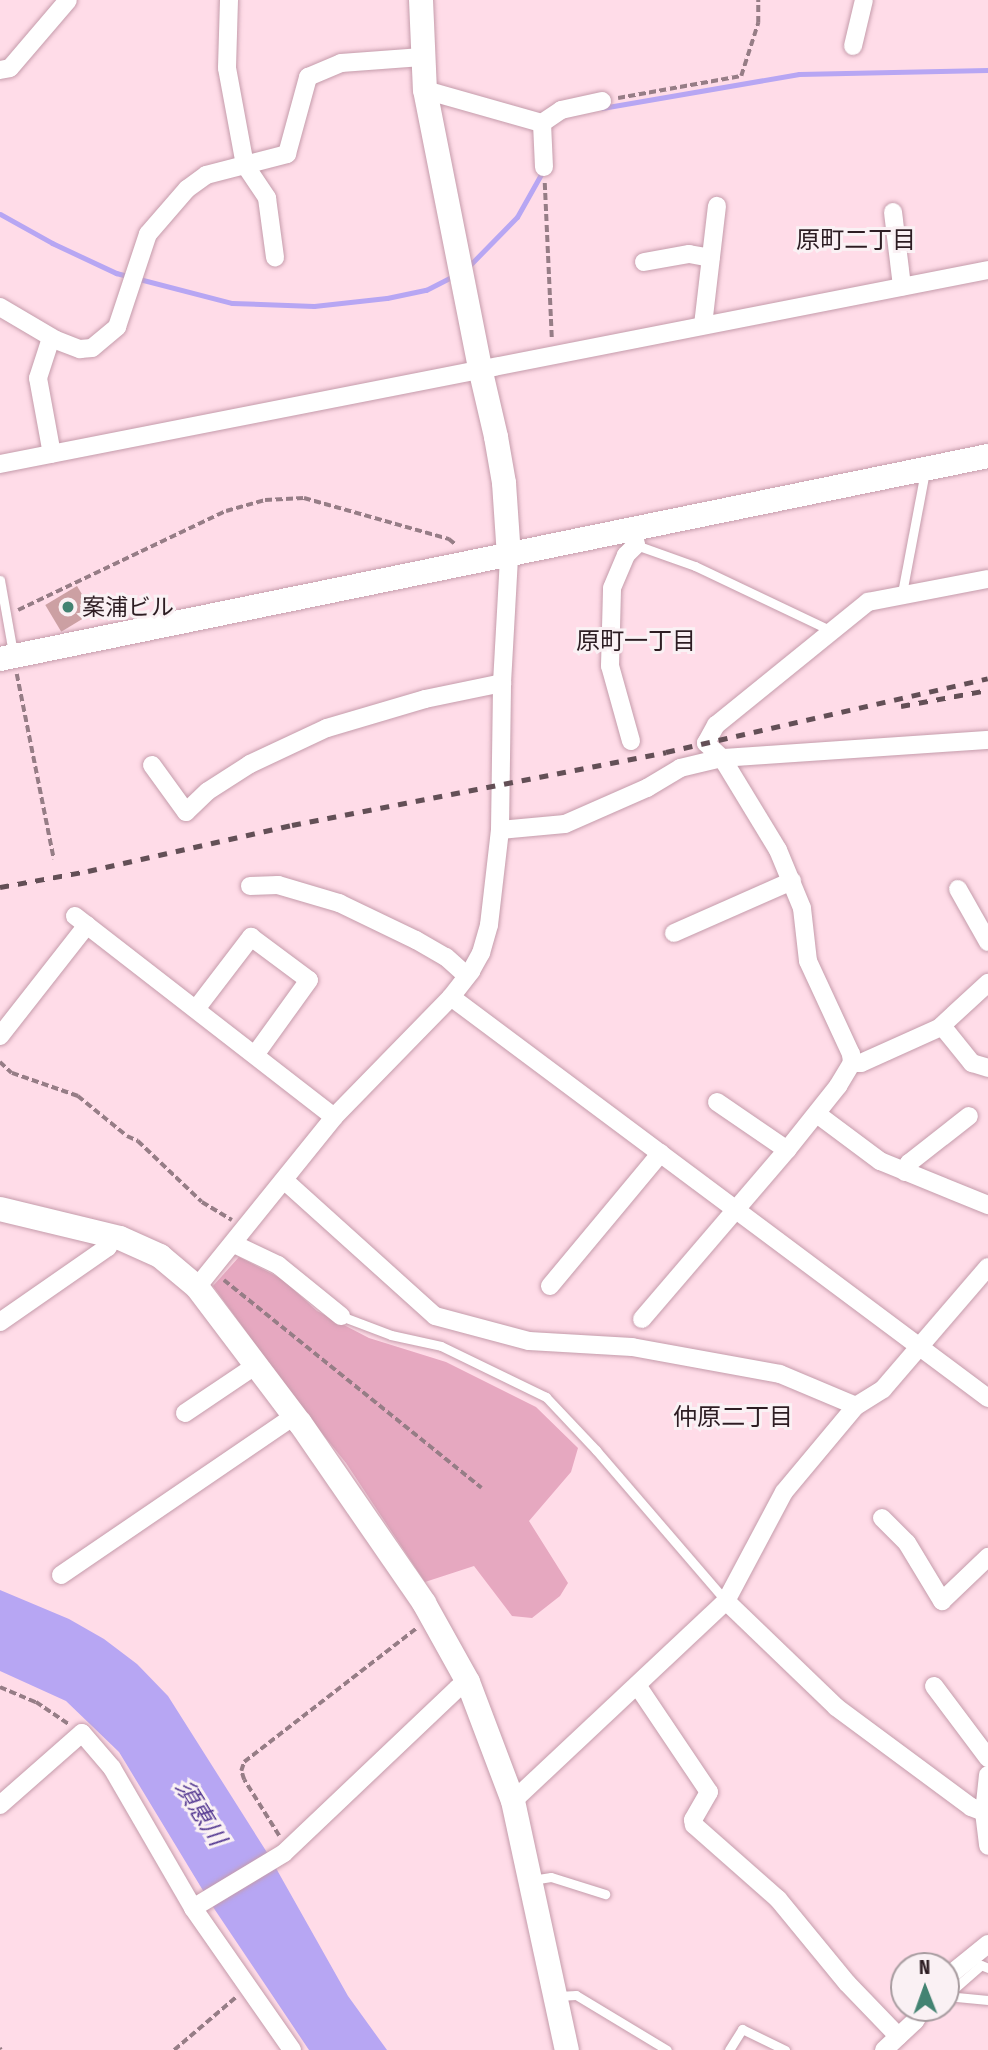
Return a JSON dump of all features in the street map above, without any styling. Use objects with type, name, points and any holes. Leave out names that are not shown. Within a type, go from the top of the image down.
[{"type":"street","points":[[0,69],[10,68],[68,0]]},
{"type":"street","points":[[229,0],[227,68],[245,165],[267,198],[275,257]]},
{"type":"street","points":[[204,1278],[334,1117],[451,997],[481,953],[489,925],[500,830],[502,683],[509,556],[504,482],[425,90],[421,0]]},
{"type":"street","points":[[853,46],[864,0]]},
{"type":"street","points":[[0,307],[51,338],[80,349],[92,348],[117,327],[148,234],[170,208],[206,175],[287,155],[308,77],[341,63],[422,57]]},
{"type":"street","points":[[425,90],[542,123]]},
{"type":"street","points":[[542,123],[561,110],[602,100]]},
{"type":"street","points":[[542,123],[544,167]]},
{"type":"street","points":[[704,325],[717,206]]},
{"type":"street","points":[[892,212],[902,286]]},
{"type":"street","points":[[644,262],[689,254],[711,258]]},
{"type":"street","points":[[0,464],[988,270]]},
{"type":"street","points":[[51,338],[38,378],[52,454]]},
{"type":"street","points":[[7,659],[509,556],[634,537],[988,456]]},
{"type":"street","points":[[631,741],[610,666],[610,608],[612,588],[634,537]]},
{"type":"street","points":[[642,1319],[817,1114],[852,1063],[851,1054],[808,961],[802,908],[778,850],[722,758],[706,743],[716,725],[868,602],[902,593],[988,579]]},
{"type":"street","points":[[152,765],[186,811],[208,792],[250,764],[327,728],[402,705],[502,683]]},
{"type":"street","points":[[500,830],[565,824],[647,788],[680,768],[722,758],[988,740]]},
{"type":"street","points":[[674,933],[792,881]]},
{"type":"street","points":[[250,886],[278,885],[338,903],[416,940],[446,957],[467,976]]},
{"type":"street","points":[[958,889],[988,942]]},
{"type":"street","points":[[0,1036],[81,920],[334,1117]]},
{"type":"street","points":[[196,1009],[251,937],[309,980],[255,1055]]},
{"type":"street","points":[[852,1063],[861,1063],[942,1026],[988,983]]},
{"type":"street","points":[[451,997],[988,1398]]},
{"type":"street","points":[[942,1026],[972,1063],[988,1068]]},
{"type":"street","points":[[717,1102],[787,1150]]},
{"type":"street","points":[[817,1114],[880,1161],[988,1205]]},
{"type":"street","points":[[905,1172],[909,1163],[969,1116]]},
{"type":"street","points":[[550,1286],[661,1153]]},
{"type":"street","points":[[284,1180],[435,1316],[529,1340],[632,1347],[780,1374],[856,1406]]},
{"type":"street","points":[[0,1209],[113,1236],[204,1278],[255,1366],[294,1416],[432,1617],[468,1682],[513,1801],[567,2050]]},
{"type":"street","points":[[0,1322],[108,1247],[113,1236]]},
{"type":"street","points":[[234,1244],[278,1265],[341,1316]]},
{"type":"street","points":[[513,1801],[726,1601],[784,1492],[856,1406],[883,1390],[988,1267]]},
{"type":"street","points":[[185,1413],[255,1366]]},
{"type":"street","points":[[61,1575],[294,1416]]},
{"type":"street","points":[[882,1518],[907,1542],[942,1601],[988,1557]]},
{"type":"street","points":[[726,1601],[836,1707],[971,1807],[986,1813]]},
{"type":"street","points":[[200,1904],[286,1851],[458,1688],[468,1682]]},
{"type":"street","points":[[637,1685],[709,1792],[693,1819],[694,1825],[778,1899],[847,1983],[898,2036]]},
{"type":"street","points":[[934,1686],[988,1758]]},
{"type":"street","points":[[0,1805],[82,1733],[112,1769],[200,1904],[247,1987],[292,2050]]},
{"type":"street","points":[[988,1776],[988,1846]]},
{"type":"street","points":[[960,1967],[988,1944]]},
{"type":"street","points":[[884,2050],[914,2022]]},
{"type":"lane","points":[[902,593],[926,470]]},
{"type":"lane","points":[[634,537],[832,631]]},
{"type":"lane","points":[[0,580],[7,616],[7,659]]},
{"type":"lane","points":[[341,1316],[391,1335],[441,1346],[547,1397],[726,1601]]},
{"type":"lane","points":[[532,1880],[551,1877],[605,1895]]},
{"type":"lane","points":[[960,1983],[981,1965],[988,1968]]},
{"type":"lane","points":[[556,1996],[576,1995],[667,2050]]},
{"type":"lane","points":[[960,1997],[988,2000]]},
{"type":"lane","points":[[729,2050],[743,2029],[785,2050]]},
{"type":"path","points":[[602,100],[741,76],[758,23],[758,0]]},
{"type":"path","points":[[544,167],[554,354]]},
{"type":"path","points":[[7,616],[226,511],[265,500],[304,498],[449,539],[464,552],[468,565]]},
{"type":"path","points":[[7,659],[54,859]]},
{"type":"path","points":[[0,1062],[12,1073],[78,1096],[127,1136],[138,1141],[202,1202],[246,1228]]},
{"type":"path","points":[[204,1278],[482,1488]]},
{"type":"path","points":[[286,1851],[244,1780],[241,1771],[244,1762],[432,1617]]},
{"type":"path","points":[[0,1686],[36,1702],[82,1733]]},
{"type":"path","points":[[174,2050],[247,1987]]},
{"type":"shaded area","points":[[239,1257],[282,1279],[317,1311],[369,1338],[446,1362],[536,1407],[578,1448],[571,1472],[529,1521],[568,1583],[560,1596],[532,1618],[512,1616],[474,1566],[425,1582],[346,1463],[301,1407],[213,1286]]},
{"type":"water","name":"須恵川","points":[[0,1590],[69,1619],[104,1639],[137,1664],[168,1696],[268,1854],[348,1996],[387,2050],[309,2050],[213,1907],[119,1752],[66,1701],[0,1671]]},
{"type":"building","name":"案浦ビル","points":[[77,586],[93,613],[61,632],[45,605]]},
{"type":"waterway","points":[[602,108],[799,74],[988,70]]},
{"type":"waterway","points":[[467,268],[517,217],[544,169]]},
{"type":"waterway","points":[[0,214],[52,243],[116,273],[232,303],[314,306],[387,298],[426,290],[456,275]]},
{"type":"railway","points":[[0,887],[88,871],[292,825],[666,752],[988,678]]},
{"type":"railway","points":[[901,706],[988,690]]},
{"type":"place","name":"案浦ビル","points":[[68,607]]},
{"type":"district","name":"原町二丁目","points":[[856,241]]},
{"type":"district","name":"原町一丁目","points":[[636,642]]},
{"type":"district","name":"仲原二丁目","points":[[733,1418]]}]
